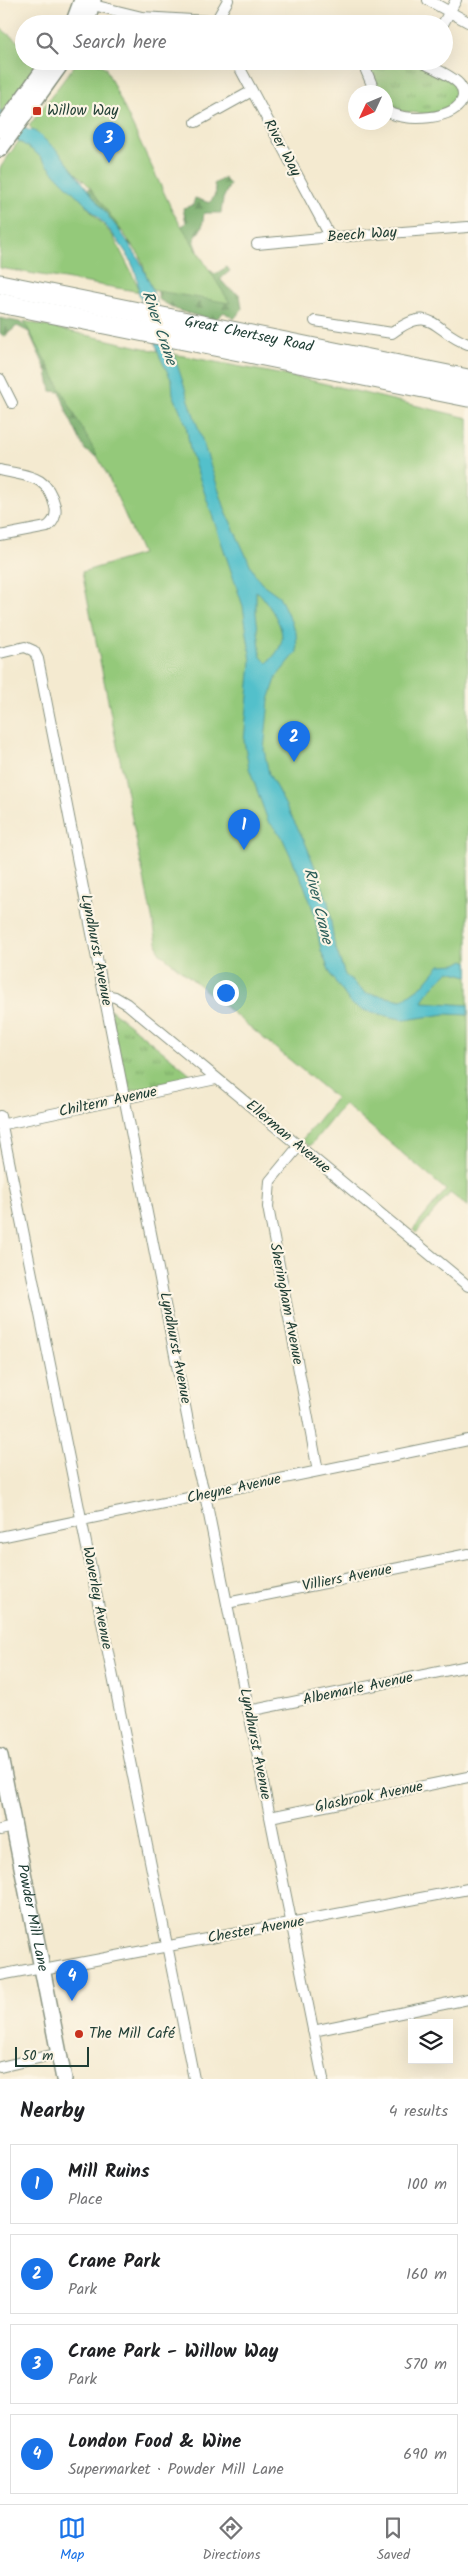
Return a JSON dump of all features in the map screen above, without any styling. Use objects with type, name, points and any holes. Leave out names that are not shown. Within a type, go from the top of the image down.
[{"type":"highway","name":"Great Chertsey Road","points":[[0,284],[468,379]]},
{"type":"highway","name":"Great Chertsey Road","points":[[0,303],[468,397]]},
{"type":"street","points":[[220,15],[228,0]]},
{"type":"street","points":[[428,0],[468,22]]},
{"type":"street","points":[[448,15],[456,0]]},
{"type":"street","points":[[87,2],[135,15]]},
{"type":"street","points":[[79,15],[87,2]]},
{"type":"street","points":[[86,15],[87,2]]},
{"type":"street","points":[[0,130],[30,97],[51,70]]},
{"type":"street","name":"River Way","points":[[241,70],[329,234]]},
{"type":"street","points":[[366,70],[372,85]]},
{"type":"street","points":[[393,116],[402,118],[440,115],[452,112],[459,106],[463,98],[462,89],[458,82],[437,70]]},
{"type":"street","points":[[196,122],[252,92]]},
{"type":"street","points":[[0,148],[30,97]]},
{"type":"street","name":"Beech Way","points":[[257,244],[321,238],[329,234],[337,237],[468,227]]},
{"type":"street","points":[[315,321],[392,333],[403,324],[418,318],[433,322],[460,341],[468,344]]},
{"type":"street","points":[[0,379],[12,402]]},
{"type":"street","points":[[0,470],[41,481],[49,487],[56,511],[53,523],[47,527],[0,536]]},
{"type":"street","name":"Lyndhurst Avenue","points":[[0,653],[25,647],[34,651],[38,659],[126,1098],[197,1468],[205,1495],[323,2079]]},
{"type":"street","name":"Ellerman Avenue","points":[[105,995],[115,997],[127,1004],[468,1286]]},
{"type":"street","name":"Chiltern Avenue","points":[[1,1122],[216,1079]]},
{"type":"street","name":"Waverley Avenue","points":[[1,1122],[194,2079]]},
{"type":"street","name":"Sheringham Avenue","points":[[298,1147],[270,1181],[268,1207],[318,1471]]},
{"type":"street","name":"Cheyne Avenue","points":[[0,1537],[468,1440]]},
{"type":"street","name":"Villiers Avenue","points":[[227,1602],[468,1554]]},
{"type":"street","name":"Albemarle Avenue","points":[[248,1711],[468,1666]]},
{"type":"street","name":"Powder Mill Lane","points":[[0,1756],[7,1828],[43,1969],[64,2079]]},
{"type":"street","name":"Glasbrook Avenue","points":[[270,1818],[468,1777]]},
{"type":"street","name":"Chester Avenue","points":[[0,1975],[43,1969],[166,1945],[291,1924],[468,1889]]},
{"type":"street","points":[[313,2031],[468,1999]]},
{"type":"street","points":[[0,2067],[60,2053]]},
{"type":"green space","points":[[0,28],[15,39],[15,70],[36,70],[0,114]]},
{"type":"green space","points":[[71,70],[106,70],[174,214],[230,303],[151,290],[140,256],[89,186],[29,126]]},
{"type":"green space","points":[[366,70],[436,70],[458,82],[463,98],[439,115],[393,111],[393,85],[372,85]]},
{"type":"green space","points":[[21,138],[70,187],[113,236],[141,292],[0,268],[0,168]]},
{"type":"green space","points":[[224,178],[230,184],[223,199],[221,213],[204,213],[202,227],[194,240],[203,265],[215,274],[227,267],[230,271],[220,279],[228,288],[240,295],[242,309],[234,319],[224,312],[214,321],[177,310],[158,299],[154,275],[140,254],[128,242],[133,231],[178,229],[186,223],[183,208],[193,205],[195,198],[210,203],[216,192],[214,184]]},
{"type":"green space","points":[[96,185],[122,226],[120,233],[83,192]]},
{"type":"green space","points":[[0,318],[19,322],[34,328],[99,458],[85,450],[68,415],[60,392],[51,391],[47,372],[29,332],[17,326],[4,337],[0,333]]},
{"type":"green space","points":[[24,321],[157,351],[305,379],[468,418],[468,1207],[450,1193],[416,1233],[413,1230],[446,1190],[344,1104],[310,1146],[302,1140],[336,1098],[159,952],[82,572],[142,554],[108,476]]},
{"type":"green space","points":[[110,1009],[193,1076],[126,1092]]},
{"type":"water","name":"River Crane","points":[[0,110],[28,130],[35,131],[60,153],[139,259],[151,286],[226,512],[254,573],[261,583],[279,596],[296,632],[297,652],[277,676],[269,700],[264,750],[269,774],[305,842],[328,902],[334,943],[345,975],[365,993],[402,1000],[424,984],[440,965],[457,964],[464,960],[468,962],[468,976],[449,971],[427,993],[423,1002],[468,1005],[468,1015],[445,1014],[405,1020],[366,1011],[352,1005],[332,977],[321,951],[314,912],[304,885],[281,835],[268,821],[249,768],[244,741],[251,661],[243,606],[190,450],[186,424],[173,394],[172,381],[160,357],[138,291],[137,277],[131,261],[121,245],[96,215],[41,158],[31,149],[0,129]],"holes":[[[256,591],[274,614],[282,636],[279,649],[267,663],[261,657],[256,613]]]},
{"type":"place","name":"Willow Way","points":[[37,111]]},
{"type":"place","name":"Crane Park - Willow Way","points":[[109,163]]},
{"type":"place","name":"Crane Park","points":[[294,762]]},
{"type":"place","name":"Mill Ruins","points":[[244,850]]},
{"type":"place","name":"London Food & Wine","points":[[72,2001]]},
{"type":"place","name":"The Mill Café","points":[[79,2034]]}]
